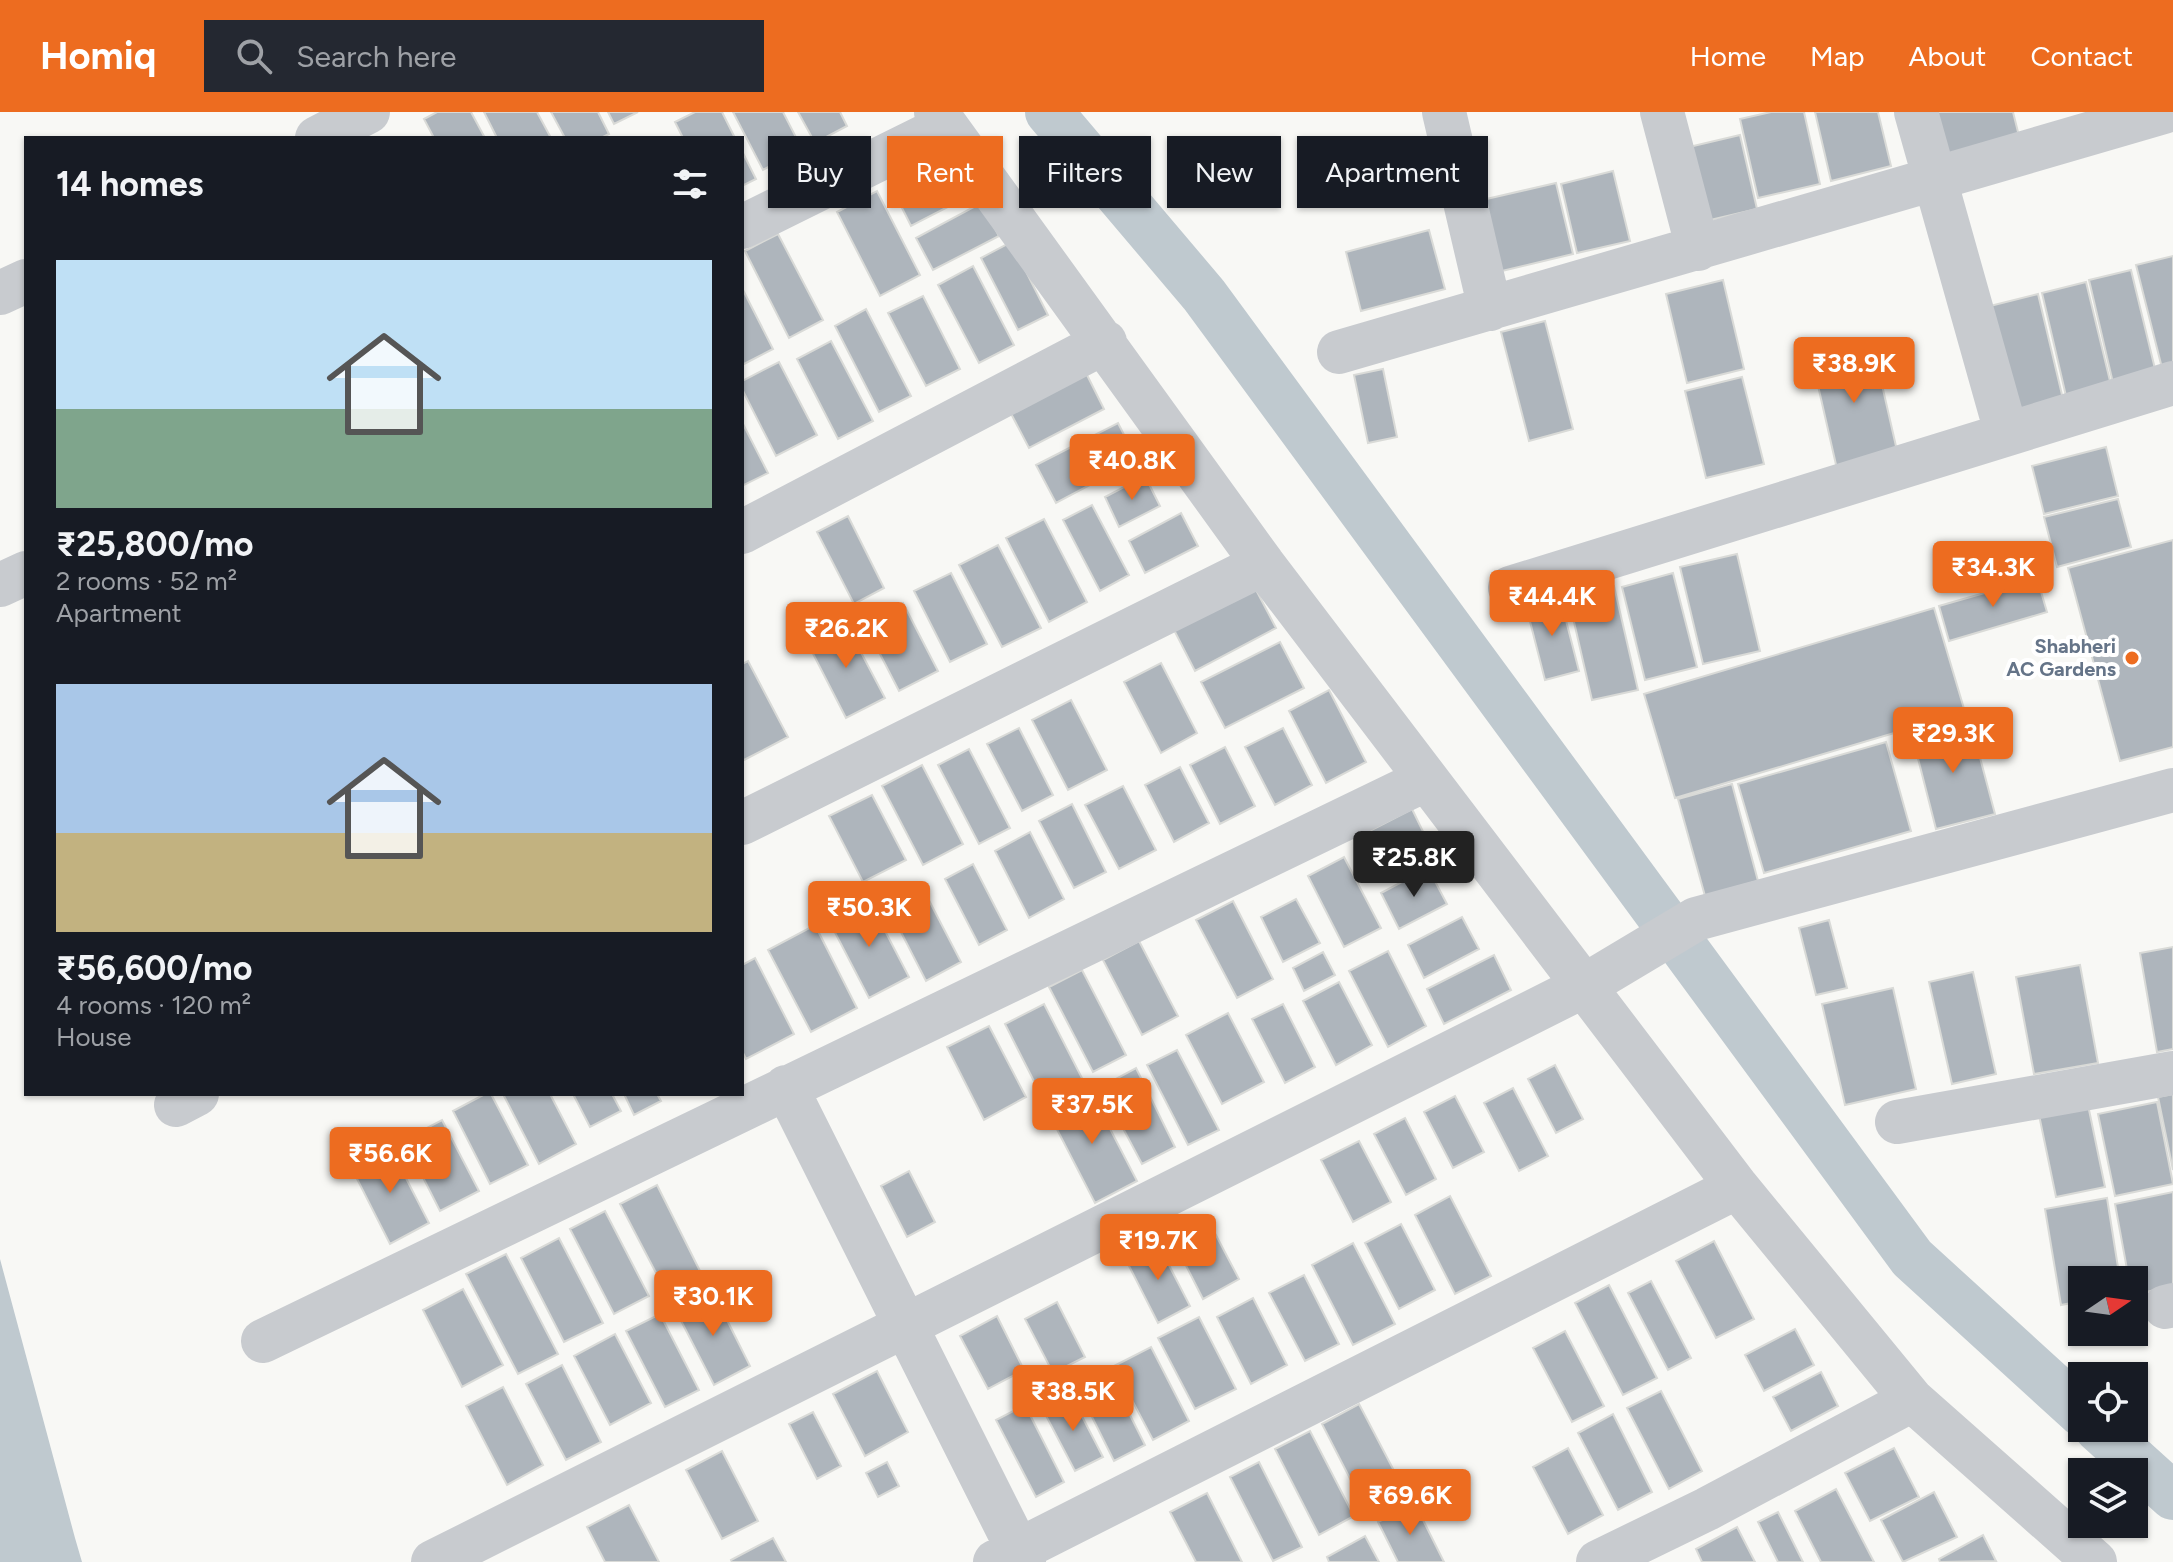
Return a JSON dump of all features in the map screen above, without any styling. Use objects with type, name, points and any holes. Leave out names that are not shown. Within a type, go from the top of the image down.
[{"type":"street","points":[[318,131],[368,112]]},
{"type":"street","points":[[1444,112],[1490,309]]},
{"type":"street","points":[[1662,112],[1698,249]]},
{"type":"street","points":[[1916,112],[2006,432]]},
{"type":"street","points":[[1339,352],[2164,112]]},
{"type":"street","points":[[744,226],[941,119],[1263,564],[1737,1187],[1912,1400],[2095,1562]]},
{"type":"street","points":[[0,293],[24,282]]},
{"type":"street","points":[[744,531],[1105,342]]},
{"type":"street","points":[[1510,588],[2006,432],[2173,383]]},
{"type":"street","points":[[744,822],[1263,564]]},
{"type":"street","points":[[0,585],[24,574]]},
{"type":"street","points":[[263,1341],[1425,780]]},
{"type":"street","points":[[433,1562],[908,1327],[1584,986],[1696,919],[2173,790]]},
{"type":"street","points":[[1897,1122],[2173,1073]]},
{"type":"street","points":[[786,1087],[908,1327],[1012,1558],[1737,1187]]},
{"type":"street","points":[[1598,1562],[1707,1509],[1912,1400]]},
{"type":"shaded area","points":[[0,1259],[75,1538],[82,1562],[0,1562]]},
{"type":"building","points":[[437,112],[471,112],[484,136],[433,136],[424,119]]},
{"type":"building","points":[[484,112],[537,112],[550,136],[496,136]]},
{"type":"building","points":[[551,112],[598,112],[609,134],[605,136],[564,136]]},
{"type":"building","points":[[608,112],[638,112],[614,124]]},
{"type":"building","points":[[695,112],[722,112],[734,136],[682,136],[675,122]]},
{"type":"building","points":[[733,112],[783,112],[795,136],[768,136],[768,167],[763,170]]},
{"type":"building","points":[[798,112],[840,112],[847,126],[828,136],[811,136]]},
{"type":"building","points":[[1771,112],[1804,112],[1820,184],[1758,198],[1740,119]]},
{"type":"building","points":[[1815,112],[1878,112],[1891,166],[1831,181]]},
{"type":"building","points":[[1930,112],[2013,112],[2019,136],[1942,157]]},
{"type":"building","points":[[1740,135],[1757,209],[1706,221],[1689,147]]},
{"type":"building","points":[[744,155],[756,179],[744,185]]},
{"type":"building","points":[[1613,171],[1630,241],[1577,253],[1561,184]]},
{"type":"building","points":[[1556,183],[1573,254],[1485,275],[1470,208],[1488,208],[1488,199]]},
{"type":"building","points":[[877,191],[920,275],[880,296],[837,212],[845,208],[871,208],[871,194]]},
{"type":"building","points":[[902,208],[946,208],[911,226]]},
{"type":"building","points":[[972,208],[984,208],[999,236],[933,270],[916,238]]},
{"type":"building","points":[[1429,230],[1445,289],[1361,311],[1346,252]]},
{"type":"building","points":[[778,234],[823,320],[789,338],[745,251]]},
{"type":"building","points":[[1011,242],[1048,315],[1018,330],[981,258]]},
{"type":"building","points":[[2173,256],[2173,365],[2162,368],[2136,265]]},
{"type":"building","points":[[973,266],[1014,345],[979,363],[938,285]]},
{"type":"building","points":[[2131,270],[2156,373],[2113,383],[2089,280]]},
{"type":"building","points":[[1723,280],[1744,369],[1687,383],[1666,294]]},
{"type":"building","points":[[2086,282],[2111,385],[2066,396],[2042,293]]},
{"type":"building","points":[[744,292],[773,349],[744,364]]},
{"type":"building","points":[[2038,294],[2063,399],[2007,412],[1982,308]]},
{"type":"building","points":[[923,296],[960,369],[926,386],[888,313]]},
{"type":"building","points":[[866,309],[911,396],[879,412],[835,326]]},
{"type":"building","points":[[1545,321],[1573,429],[1529,441],[1501,332]]},
{"type":"building","points":[[831,341],[873,421],[838,439],[797,359]]},
{"type":"building","points":[[1872,341],[1898,455],[1837,469],[1811,355]]},
{"type":"building","points":[[779,362],[817,435],[776,456],[744,393],[744,380]]},
{"type":"building","points":[[1083,367],[1104,409],[1029,448],[1007,406]]},
{"type":"building","points":[[1383,369],[1397,437],[1368,443],[1354,375]]},
{"type":"building","points":[[1742,377],[1764,464],[1706,478],[1685,391]]},
{"type":"building","points":[[1118,423],[1137,460],[1056,503],[1036,465]]},
{"type":"building","points":[[744,426],[768,473],[744,485]]},
{"type":"building","points":[[2106,447],[2118,496],[2044,514],[2032,466]]},
{"type":"building","points":[[1145,476],[1160,506],[1119,527],[1105,497]]},
{"type":"building","points":[[2118,499],[2131,547],[2057,567],[2044,517]]},
{"type":"building","points":[[1092,505],[1129,575],[1100,591],[1063,520]]},
{"type":"building","points":[[1181,513],[1198,546],[1145,573],[1129,541]]},
{"type":"building","points":[[848,516],[884,588],[854,604],[817,532]]},
{"type":"building","points":[[1044,519],[1087,602],[1049,622],[1006,538]]},
{"type":"building","name":"Shabheri AC Gardens","points":[[2173,540],[2173,747],[2120,761],[2068,568]]},
{"type":"building","points":[[998,545],[1041,628],[1002,647],[959,565]]},
{"type":"building","points":[[1737,554],[1760,651],[1703,664],[1680,567]]},
{"type":"building","points":[[951,573],[987,644],[950,662],[914,591]]},
{"type":"building","points":[[1673,573],[1697,667],[1645,680],[1622,587]]},
{"type":"building","points":[[2037,578],[2047,612],[1949,641],[1939,606]]},
{"type":"building","points":[[1254,586],[1276,628],[1195,671],[1173,628]]},
{"type":"building","points":[[1614,586],[1638,690],[1592,700],[1568,596]]},
{"type":"building","points":[[1560,597],[1579,671],[1545,680],[1526,606]]},
{"type":"building","points":[[903,603],[938,671],[899,691],[864,623]]},
{"type":"building","points":[[1934,608],[1965,712],[1675,798],[1644,694]]},
{"type":"building","points":[[845,622],[885,698],[846,718],[807,642]]},
{"type":"building","points":[[1280,642],[1304,688],[1225,728],[1201,682]]},
{"type":"building","points":[[748,661],[788,737],[744,760],[744,663]]},
{"type":"building","points":[[1161,663],[1197,733],[1161,753],[1124,682]]},
{"type":"building","points":[[1329,690],[1366,762],[1326,783],[1289,711]]},
{"type":"building","points":[[1071,700],[1107,770],[1068,790],[1032,720]]},
{"type":"building","points":[[1970,720],[1995,814],[1936,829],[1912,735]]},
{"type":"building","points":[[1019,728],[1053,795],[1022,811],[987,744]]},
{"type":"building","points":[[1283,728],[1312,785],[1275,805],[1245,747]]},
{"type":"building","points":[[1886,742],[1911,831],[1764,873],[1738,784]]},
{"type":"building","points":[[1225,747],[1255,806],[1220,824],[1190,765]]},
{"type":"building","points":[[969,749],[1010,828],[979,844],[938,765]]},
{"type":"building","points":[[922,765],[963,844],[923,865],[882,786]]},
{"type":"building","points":[[1180,767],[1209,823],[1174,842],[1145,785]]},
{"type":"building","points":[[1732,784],[1758,881],[1705,896],[1678,799]]},
{"type":"building","points":[[1123,786],[1156,850],[1119,869],[1085,805]]},
{"type":"building","points":[[872,795],[906,860],[863,882],[829,816]]},
{"type":"building","points":[[1072,804],[1106,872],[1074,888],[1039,821]]},
{"type":"building","points":[[1412,809],[1433,852],[1376,881],[1354,839]]},
{"type":"building","points":[[1030,832],[1064,899],[1029,918],[995,851]]},
{"type":"building","points":[[1344,857],[1381,928],[1344,947],[1308,876]]},
{"type":"building","points":[[973,864],[1007,930],[979,945],[945,879]]},
{"type":"building","points":[[1428,868],[1447,904],[1399,929],[1381,893]]},
{"type":"building","points":[[920,883],[961,962],[926,981],[885,901]]},
{"type":"building","points":[[1296,899],[1320,943],[1283,962],[1261,917]]},
{"type":"building","points":[[869,900],[909,977],[869,998],[829,921]]},
{"type":"building","points":[[1233,901],[1273,979],[1237,998],[1196,920]]},
{"type":"building","points":[[1462,917],[1479,949],[1424,978],[1408,945]]},
{"type":"building","points":[[1829,920],[1847,988],[1816,995],[1799,928]]},
{"type":"building","points":[[815,925],[857,1008],[811,1032],[768,950]]},
{"type":"building","points":[[1139,941],[1178,1016],[1142,1035],[1103,960]]},
{"type":"building","points":[[2173,947],[2173,1049],[2157,1052],[2140,953]]},
{"type":"building","points":[[1388,951],[1426,1026],[1388,1047],[1349,971]]},
{"type":"building","points":[[1323,952],[1335,975],[1304,991],[1293,968]]},
{"type":"building","points":[[1494,955],[1511,990],[1444,1024],[1427,989]]},
{"type":"building","points":[[755,958],[794,1034],[746,1059],[744,1055],[744,964]]},
{"type":"building","points":[[2080,965],[2098,1063],[2034,1074],[2016,977]]},
{"type":"building","points":[[1082,970],[1126,1055],[1093,1072],[1049,987]]},
{"type":"building","points":[[1973,972],[1996,1074],[1952,1084],[1929,982]]},
{"type":"building","points":[[1339,982],[1372,1045],[1336,1065],[1303,1001]]},
{"type":"building","points":[[1893,988],[1916,1089],[1845,1105],[1822,1004]]},
{"type":"building","points":[[1044,1004],[1084,1082],[1045,1103],[1005,1024]]},
{"type":"building","points":[[1283,1004],[1315,1067],[1285,1083],[1252,1019]]},
{"type":"building","points":[[1228,1013],[1264,1082],[1222,1104],[1186,1035]]},
{"type":"building","points":[[989,1026],[1026,1097],[984,1120],[947,1047]]},
{"type":"building","points":[[1177,1050],[1219,1130],[1188,1145],[1147,1065]]},
{"type":"building","points":[[1555,1065],[1583,1119],[1556,1133],[1528,1079]]},
{"type":"building","points":[[1136,1068],[1175,1147],[1142,1164],[1101,1087]]},
{"type":"building","points":[[1513,1088],[1548,1156],[1519,1171],[1484,1103]]},
{"type":"building","points":[[1090,1090],[1137,1181],[1095,1203],[1048,1112]]},
{"type":"building","points":[[2173,1094],[2173,1170],[2158,1097]]},
{"type":"building","points":[[481,1096],[492,1096],[528,1165],[490,1184],[453,1111]]},
{"type":"building","points":[[504,1096],[551,1096],[576,1144],[539,1164]]},
{"type":"building","points":[[574,1096],[613,1096],[621,1111],[590,1127]]},
{"type":"building","points":[[625,1096],[658,1096],[661,1101],[634,1115]]},
{"type":"building","points":[[1455,1096],[1484,1152],[1453,1168],[1424,1112]]},
{"type":"building","points":[[2157,1102],[2173,1184],[2115,1196],[2098,1114]]},
{"type":"building","points":[[2088,1105],[2105,1187],[2056,1197],[2039,1115]]},
{"type":"building","points":[[1405,1118],[1436,1179],[1406,1195],[1374,1134]]},
{"type":"building","points":[[442,1120],[479,1191],[440,1211],[404,1140]]},
{"type":"building","points":[[1359,1141],[1391,1202],[1353,1222],[1321,1160]]},
{"type":"building","points":[[390,1147],[429,1223],[390,1244],[351,1167]]},
{"type":"building","points":[[909,1171],[935,1222],[907,1237],[881,1186]]},
{"type":"building","points":[[657,1185],[701,1273],[666,1292],[620,1204]]},
{"type":"building","points":[[2173,1192],[2173,1287],[2148,1291],[2148,1266],[2126,1266],[2115,1204]]},
{"type":"building","points":[[1450,1196],[1491,1276],[1455,1294],[1415,1215]]},
{"type":"building","points":[[2107,1198],[2118,1266],[2068,1266],[2068,1304],[2061,1305],[2045,1209]]},
{"type":"building","points":[[605,1211],[649,1296],[614,1314],[570,1229]]},
{"type":"building","points":[[1208,1220],[1239,1279],[1203,1299],[1172,1238]]},
{"type":"building","points":[[1401,1224],[1435,1290],[1399,1309],[1365,1243]]},
{"type":"building","points":[[559,1238],[603,1323],[564,1342],[521,1258]]},
{"type":"building","points":[[1714,1241],[1754,1319],[1716,1338],[1676,1261]]},
{"type":"building","points":[[1157,1242],[1190,1306],[1158,1323],[1125,1258]]},
{"type":"building","points":[[1353,1243],[1395,1324],[1353,1345],[1312,1265]]},
{"type":"building","points":[[506,1254],[558,1354],[518,1374],[466,1274]]},
{"type":"building","points":[[1304,1275],[1339,1344],[1305,1361],[1269,1293]]},
{"type":"building","points":[[1651,1281],[1691,1358],[1668,1370],[1628,1293]]},
{"type":"building","points":[[1609,1285],[1657,1378],[1623,1395],[1575,1303]]},
{"type":"building","points":[[463,1289],[503,1365],[462,1387],[423,1310]]},
{"type":"building","points":[[713,1292],[750,1366],[714,1385],[676,1311]]},
{"type":"building","points":[[1253,1298],[1287,1365],[1251,1384],[1217,1317]]},
{"type":"building","points":[[1057,1302],[1085,1357],[1053,1373],[1025,1319]]},
{"type":"building","points":[[660,1314],[699,1390],[665,1407],[626,1331]]},
{"type":"building","points":[[997,1316],[1024,1370],[988,1389],[960,1336]]},
{"type":"building","points":[[1199,1317],[1236,1389],[1195,1409],[1158,1338]]},
{"type":"building","points":[[1795,1329],[1814,1365],[1764,1391],[1745,1355]]},
{"type":"building","points":[[1565,1331],[1604,1406],[1572,1422],[1533,1348]]},
{"type":"building","points":[[615,1334],[651,1403],[610,1425],[574,1356]]},
{"type":"building","points":[[1151,1347],[1189,1421],[1153,1440],[1114,1366]]},
{"type":"building","points":[[562,1365],[601,1442],[566,1460],[526,1384]]},
{"type":"building","points":[[877,1371],[908,1432],[865,1456],[833,1394]]},
{"type":"building","points":[[1821,1372],[1838,1406],[1791,1431],[1773,1397]]},
{"type":"building","points":[[1109,1373],[1145,1445],[1114,1461],[1078,1389]]},
{"type":"building","points":[[503,1387],[543,1465],[507,1485],[466,1406]]},
{"type":"building","points":[[1661,1391],[1702,1471],[1669,1489],[1627,1408]]},
{"type":"building","points":[[1071,1395],[1103,1457],[1075,1471],[1043,1410]]},
{"type":"building","points":[[1359,1404],[1401,1484],[1363,1504],[1322,1424]]},
{"type":"building","points":[[1025,1405],[1064,1482],[1036,1497],[996,1420]]},
{"type":"building","points":[[813,1412],[841,1466],[817,1479],[789,1424]]},
{"type":"building","points":[[1613,1414],[1652,1492],[1618,1510],[1578,1433]]},
{"type":"building","points":[[1310,1431],[1354,1516],[1319,1535],[1275,1449]]},
{"type":"building","points":[[1568,1448],[1603,1515],[1568,1534],[1533,1467]]},
{"type":"building","points":[[1894,1448],[1919,1497],[1870,1521],[1845,1473]]},
{"type":"building","points":[[722,1451],[758,1521],[722,1539],[686,1470]]},
{"type":"building","points":[[887,1462],[899,1486],[878,1497],[866,1473]]},
{"type":"building","points":[[1259,1462],[1302,1547],[1273,1561],[1230,1477]]},
{"type":"building","points":[[1836,1489],[1874,1562],[1821,1562],[1795,1511]]},
{"type":"building","points":[[1934,1492],[1957,1537],[1903,1562],[1881,1520]]},
{"type":"building","points":[[1207,1493],[1242,1562],[1196,1562],[1170,1512]]},
{"type":"building","points":[[1415,1504],[1444,1562],[1398,1562],[1378,1522]]},
{"type":"building","points":[[629,1505],[659,1562],[605,1562],[587,1527]]},
{"type":"building","points":[[1778,1512],[1803,1562],[1778,1562],[1758,1522]]},
{"type":"building","points":[[1737,1527],[1755,1562],[1702,1562],[1696,1549]]},
{"type":"building","points":[[1983,1535],[1996,1561],[1940,1562],[1939,1559]]},
{"type":"building","points":[[1365,1536],[1379,1562],[1329,1562],[1327,1557]]},
{"type":"building","points":[[773,1538],[786,1562],[732,1562],[731,1560]]},
{"type":"waterway","points":[[1049,112],[1204,295],[1912,1258],[2068,1400]]},
{"type":"waterway","points":[[2113,1442],[2173,1496]]},
{"type":"place","name":"Shabheri AC Gardens","points":[[2132,658]]}]
